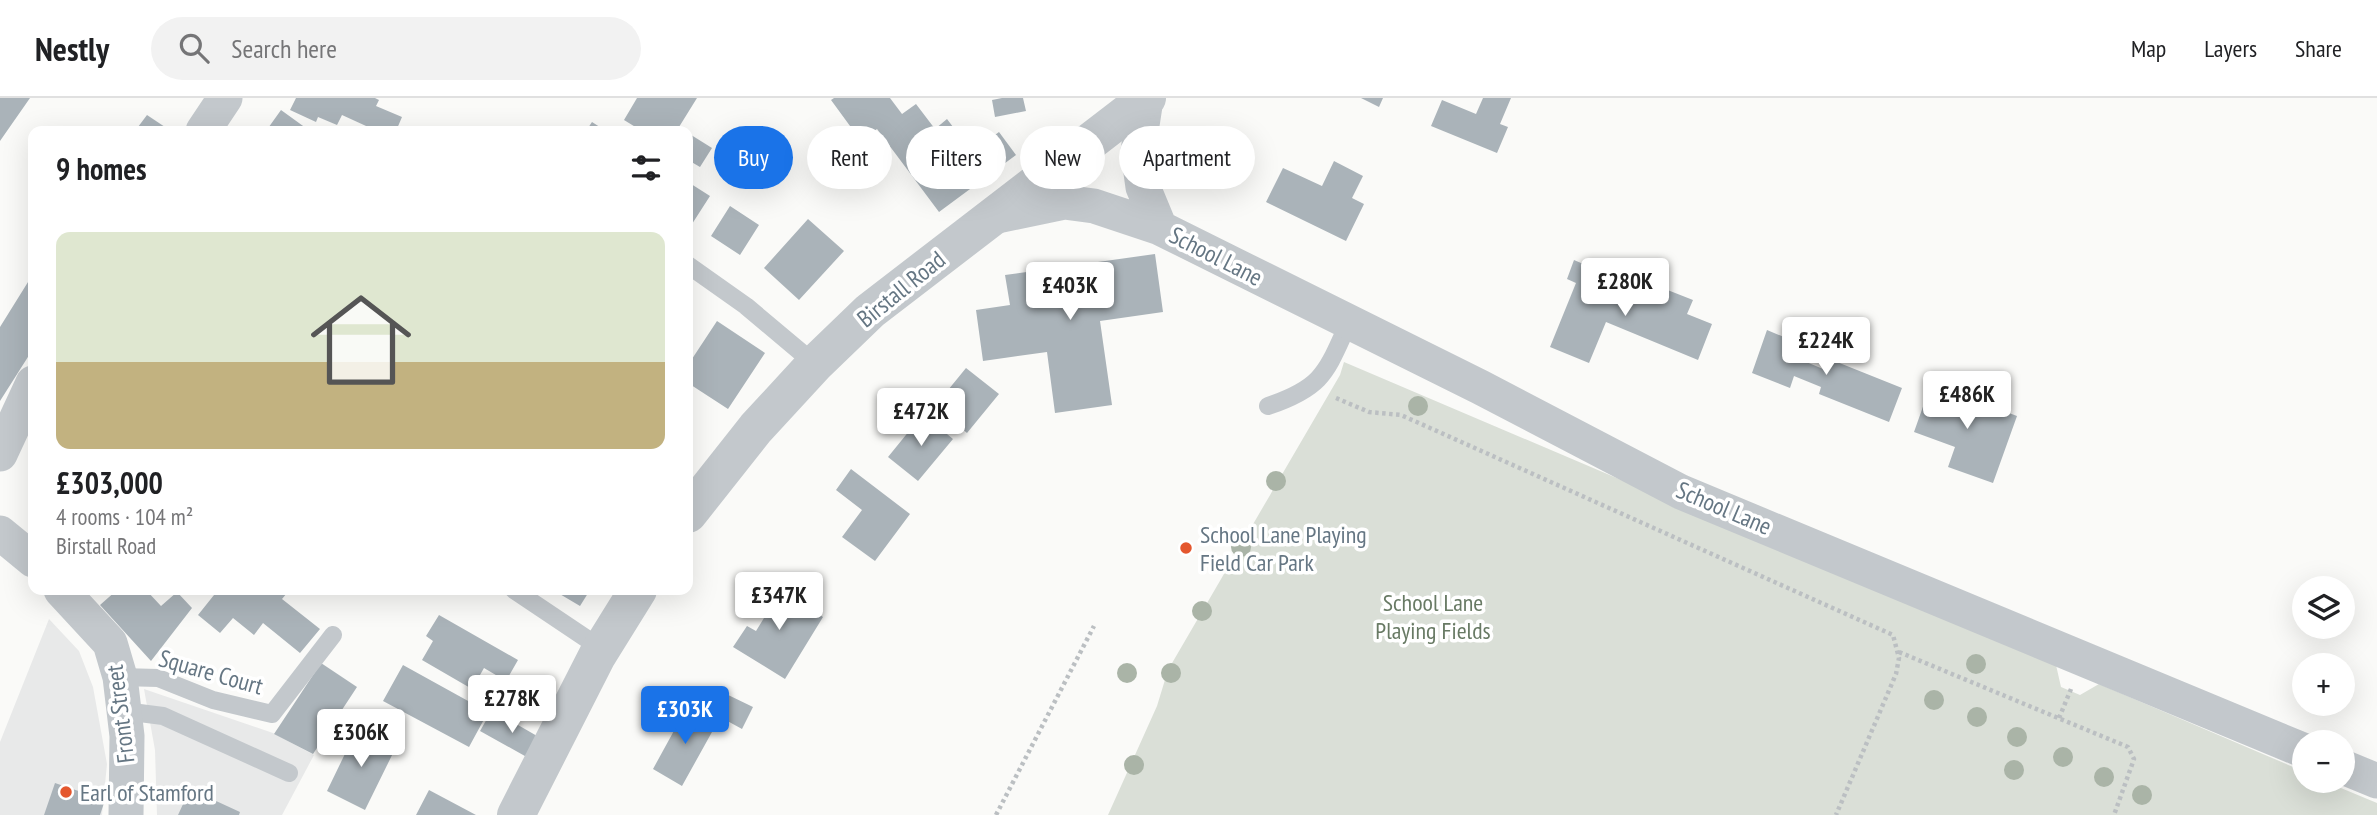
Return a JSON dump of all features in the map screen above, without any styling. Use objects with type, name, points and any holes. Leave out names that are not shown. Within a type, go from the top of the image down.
[{"type":"street","points":[[205,126],[225,98]]},
{"type":"street","name":"Birstall Road","points":[[693,506],[756,428],[815,364],[870,312],[1147,99]]},
{"type":"street","name":"School Lane","points":[[1147,99],[1138,151],[1143,187],[1160,228]]},
{"type":"street","name":"School Lane","points":[[992,218],[1064,202],[1094,205],[1160,228],[1681,492],[2292,746]]},
{"type":"street","points":[[0,454],[28,394]]},
{"type":"street","points":[[0,533],[28,556]]},
{"type":"street","name":"Front Street","points":[[66,595],[110,643],[120,677],[127,736],[126,815]]},
{"type":"street","points":[[516,815],[602,649],[635,595]]},
{"type":"street","points":[[2355,772],[2377,781]]},
{"type":"lane","points":[[693,269],[746,306],[815,364]]},
{"type":"lane","points":[[1269,407],[1312,386],[1328,369],[1349,322]]},
{"type":"lane","points":[[521,595],[602,649]]},
{"type":"lane","name":"Square Court","points":[[120,677],[158,678],[213,700],[272,714],[333,635]]},
{"type":"lane","points":[[124,711],[163,716],[289,773]]},
{"type":"path","points":[[1312,386],[1369,412],[1401,415],[1893,635],[1899,659],[1896,674],[1836,815]]},
{"type":"path","points":[[996,815],[1094,626]]},
{"type":"path","points":[[1899,652],[2128,747],[2134,759],[2114,815]]},
{"type":"shaded area","points":[[49,619],[79,651],[93,687],[107,764],[102,815],[0,815],[0,742]]},
{"type":"shaded area","points":[[144,689],[273,733],[314,755],[282,815],[157,815],[155,750]]},
{"type":"green space","name":"School Lane Playing Fields","points":[[1344,362],[2056,665],[2061,687],[2080,695],[2099,684],[2292,766],[2292,793],[2353,793],[2377,803],[2377,815],[1108,815],[1157,706],[1168,670],[1340,375]]},
{"type":"building","points":[[0,98],[30,98],[0,141]]},
{"type":"building","points":[[296,98],[375,98],[379,100],[376,106],[402,117],[398,126],[366,126],[342,115],[337,125],[318,117],[316,122],[290,110]]},
{"type":"building","points":[[637,98],[697,98],[680,126],[634,126],[624,120]]},
{"type":"building","points":[[890,98],[902,114],[916,104],[933,126],[906,126],[906,168],[892,149],[892,126],[850,126],[831,100]]},
{"type":"building","points":[[1023,98],[1026,111],[995,117],[992,100]]},
{"type":"building","points":[[1361,98],[1383,98],[1379,107]]},
{"type":"building","points":[[1483,98],[1511,98],[1500,124],[1508,127],[1497,153],[1431,126],[1442,100],[1476,114]]},
{"type":"building","points":[[281,110],[303,126],[270,126]]},
{"type":"building","points":[[147,115],[164,126],[139,126]]},
{"type":"building","points":[[947,119],[952,126],[939,126]]},
{"type":"building","points":[[693,136],[712,148],[700,167],[693,163]]},
{"type":"building","points":[[1006,141],[1016,155],[1006,162]]},
{"type":"building","points":[[1334,161],[1363,176],[1352,198],[1364,204],[1346,241],[1266,202],[1283,168],[1322,186]]},
{"type":"building","points":[[693,185],[710,196],[693,222]]},
{"type":"building","points":[[922,189],[970,189],[939,212]]},
{"type":"building","points":[[730,206],[759,225],[740,255],[711,236]]},
{"type":"building","points":[[808,219],[844,251],[799,300],[764,268]]},
{"type":"building","points":[[1155,254],[1163,312],[1100,321],[1112,405],[1055,413],[1047,352],[983,361],[976,310],[1010,305],[1005,275]]},
{"type":"building","points":[[1574,260],[1595,269],[1592,276],[1658,304],[1665,289],[1693,300],[1687,314],[1712,324],[1698,360],[1606,322],[1589,363],[1550,347],[1576,283],[1567,279]]},
{"type":"building","points":[[28,282],[28,357],[0,401],[0,327]]},
{"type":"building","points":[[717,321],[765,353],[728,409],[693,386],[693,357]]},
{"type":"building","points":[[1767,330],[1808,347],[1804,361],[1823,369],[1827,358],[1902,388],[1889,422],[1819,394],[1821,387],[1794,376],[1790,388],[1752,373]]},
{"type":"building","points":[[966,368],[999,394],[967,433],[935,406]]},
{"type":"building","points":[[1931,384],[2017,416],[1993,483],[1948,467],[1955,447],[1914,432]]},
{"type":"building","points":[[923,414],[953,439],[918,481],[888,457]]},
{"type":"building","points":[[851,469],[910,514],[875,561],[842,537],[862,510],[836,490]]},
{"type":"building","points":[[771,584],[823,617],[785,679],[733,647],[747,626],[756,631],[767,613],[757,607]]},
{"type":"building","points":[[111,595],[151,595],[161,606],[174,595],[180,595],[192,608],[151,661],[100,605]]},
{"type":"building","points":[[214,595],[285,595],[282,599],[320,629],[300,653],[263,623],[254,635],[233,618],[220,633],[198,615]]},
{"type":"building","points":[[561,595],[587,595],[580,606]]},
{"type":"building","points":[[439,615],[518,660],[506,681],[484,668],[472,689],[422,660],[433,641],[426,636]]},
{"type":"building","points":[[321,663],[357,687],[313,754],[274,734]]},
{"type":"building","points":[[403,665],[488,712],[469,747],[383,701]]},
{"type":"building","points":[[722,692],[753,707],[742,729],[711,712]]},
{"type":"building","points":[[687,707],[717,723],[682,786],[653,769]]},
{"type":"building","points":[[492,710],[544,740],[532,760],[480,731]]},
{"type":"building","points":[[357,729],[396,747],[365,810],[327,791]]},
{"type":"building","name":"Earl of Stamford","points":[[55,783],[105,800],[100,815],[44,815]]},
{"type":"building","points":[[190,789],[240,812],[239,815],[178,815]]},
{"type":"building","points":[[429,790],[476,815],[416,815]]},
{"type":"place","name":"School Lane Playing Field Car Park","points":[[1186,548]]},
{"type":"place","name":"Earl of Stamford","points":[[66,792]]}]
